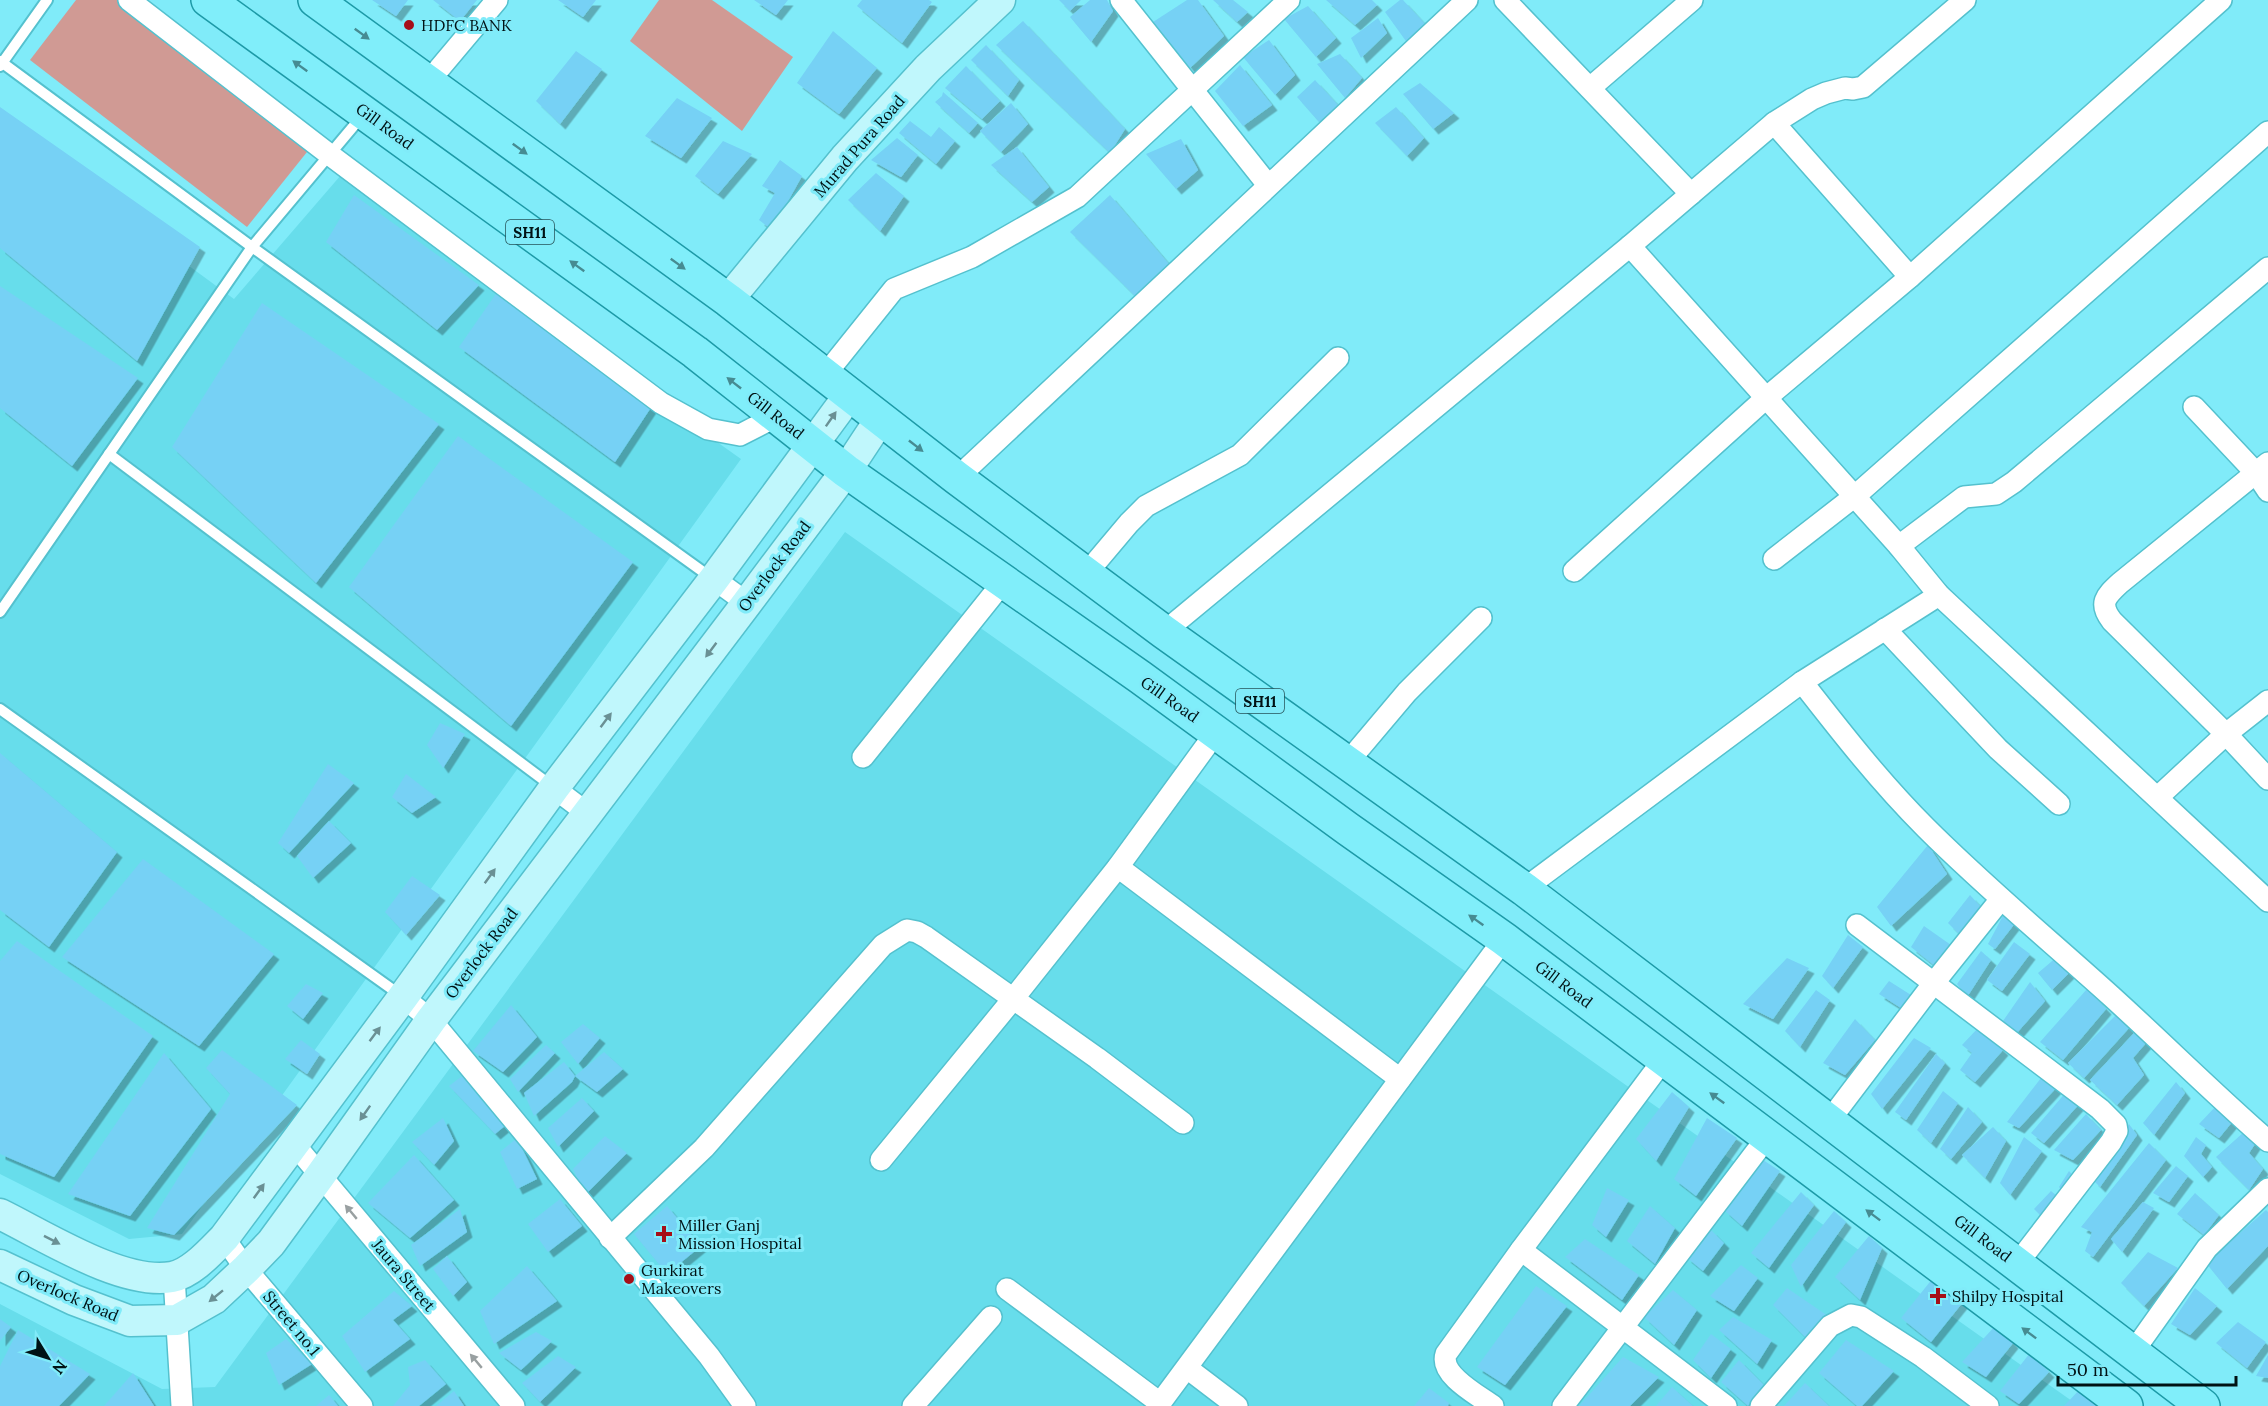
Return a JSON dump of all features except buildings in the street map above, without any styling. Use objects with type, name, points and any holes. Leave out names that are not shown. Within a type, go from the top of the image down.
[{"type":"main road","name":"Gill Road","points":[[208,0],[695,352],[846,471],[1216,731],[1348,829],[1504,939],[2126,1406]]},
{"type":"main road","name":"Gill Road","points":[[315,0],[728,300],[957,478],[1164,632],[1524,889],[2203,1406]]},
{"type":"street","points":[[129,0],[330,155],[661,403],[708,429],[740,435],[777,416]]},
{"type":"street","points":[[428,82],[497,0]]},
{"type":"street","name":"Murad Pura Road","points":[[728,300],[845,158],[928,68],[1000,0]]},
{"type":"street","points":[[1121,0],[1268,185]]},
{"type":"street","points":[[0,1214],[108,1268],[140,1277],[174,1276],[199,1262],[224,1238],[403,997],[554,788],[813,445],[837,385],[894,289],[972,257],[1077,197],[1289,0]]},
{"type":"street","points":[[957,478],[1467,0]]},
{"type":"street","points":[[1505,0],[1690,194]]},
{"type":"street","points":[[1590,88],[1692,0]]},
{"type":"street","points":[[1164,632],[1630,246],[1774,123],[1826,93],[1845,87],[1853,89],[1863,87],[1965,0]]},
{"type":"street","points":[[1574,571],[1766,398],[1910,277],[2221,0]]},
{"type":"street","points":[[1774,123],[1910,277]]},
{"type":"street","points":[[1774,559],[1855,496],[2268,132]]},
{"type":"street","points":[[1630,246],[1855,496],[1939,595],[2268,901]]},
{"type":"street","points":[[1899,546],[1964,497],[1990,496],[2014,482],[2268,268]]},
{"type":"street","points":[[1086,574],[1129,523],[1146,507],[1240,455],[1338,358]]},
{"type":"street","points":[[2194,407],[2262,468],[2268,491]]},
{"type":"street","name":"Overlock Road","points":[[0,1265],[74,1300],[130,1321],[177,1320],[214,1299],[246,1269],[270,1243],[320,1176],[430,1020],[846,471],[881,418]]},
{"type":"street","points":[[2262,468],[2120,582],[2109,593],[2104,604],[2105,612],[2112,621],[2268,779]]},
{"type":"street","points":[[714,579],[747,603]]},
{"type":"street","points":[[863,756],[1004,581]]},
{"type":"street","points":[[1524,889],[1802,682],[1939,595]]},
{"type":"street","points":[[1347,763],[1407,692],[1481,618]]},
{"type":"street","points":[[1885,629],[1998,749],[2059,804]]},
{"type":"street","points":[[1802,682],[1866,762],[1925,827],[2268,1142]]},
{"type":"street","points":[[2158,797],[2226,735],[2268,701]]},
{"type":"street","points":[[881,1160],[1118,867],[1216,731]]},
{"type":"street","points":[[554,788],[587,813]]},
{"type":"street","points":[[1118,867],[1400,1079]]},
{"type":"street","points":[[1829,1121],[2001,899]]},
{"type":"street","points":[[1857,925],[2100,1109],[2116,1125],[2117,1131],[2111,1142],[2017,1264]]},
{"type":"street","points":[[610,1238],[705,1148],[883,945],[907,930],[926,937],[1097,1058],[1183,1123]]},
{"type":"street","points":[[1007,1289],[1159,1405],[1504,939]]},
{"type":"street","points":[[403,997],[430,1020],[710,1356],[745,1406]]},
{"type":"street","points":[[1493,1406],[1447,1371],[1444,1361],[1452,1344],[1664,1059]]},
{"type":"street","points":[[1563,1406],[1768,1136]]},
{"type":"street","name":"Jaura Street","points":[[294,1144],[514,1406]]},
{"type":"street","points":[[2133,1352],[2207,1248],[2268,1189]]},
{"type":"street","name":"Street no.1","points":[[224,1238],[246,1269],[362,1406]]},
{"type":"street","points":[[1521,1250],[1726,1406]]},
{"type":"street","points":[[174,1276],[182,1406]]},
{"type":"street","points":[[1761,1406],[1830,1326],[1851,1315],[1861,1317],[1923,1357],[1989,1406]]},
{"type":"street","points":[[918,1404],[991,1317]]},
{"type":"street","points":[[1187,1368],[1237,1406]]},
{"type":"lane","points":[[47,0],[1,63],[252,248],[714,579]]},
{"type":"lane","points":[[0,612],[252,248],[365,112]]},
{"type":"lane","points":[[109,454],[554,788]]},
{"type":"lane","points":[[0,709],[403,997]]},
{"type":"shaded area","points":[[76,0],[143,0],[319,137],[247,227],[30,60]]},
{"type":"shaded area","points":[[659,0],[712,0],[793,57],[742,131],[630,41]]},
{"type":"shaded area","points":[[0,127],[234,299],[341,175],[741,459],[182,1234],[129,1239],[0,1174]]},
{"type":"shaded area","points":[[845,532],[2079,1406],[0,1406],[0,1304],[162,1389],[215,1387]]},
{"type":"place","name":"HDFC BANK","points":[[409,25]]},
{"type":"place","name":"Miller Ganj Mission Hospital","points":[[664,1234]]},
{"type":"place","name":"Gurkirat Makeovers","points":[[629,1279]]},
{"type":"place","name":"Shilpy Hospital","points":[[1938,1296]]}]
